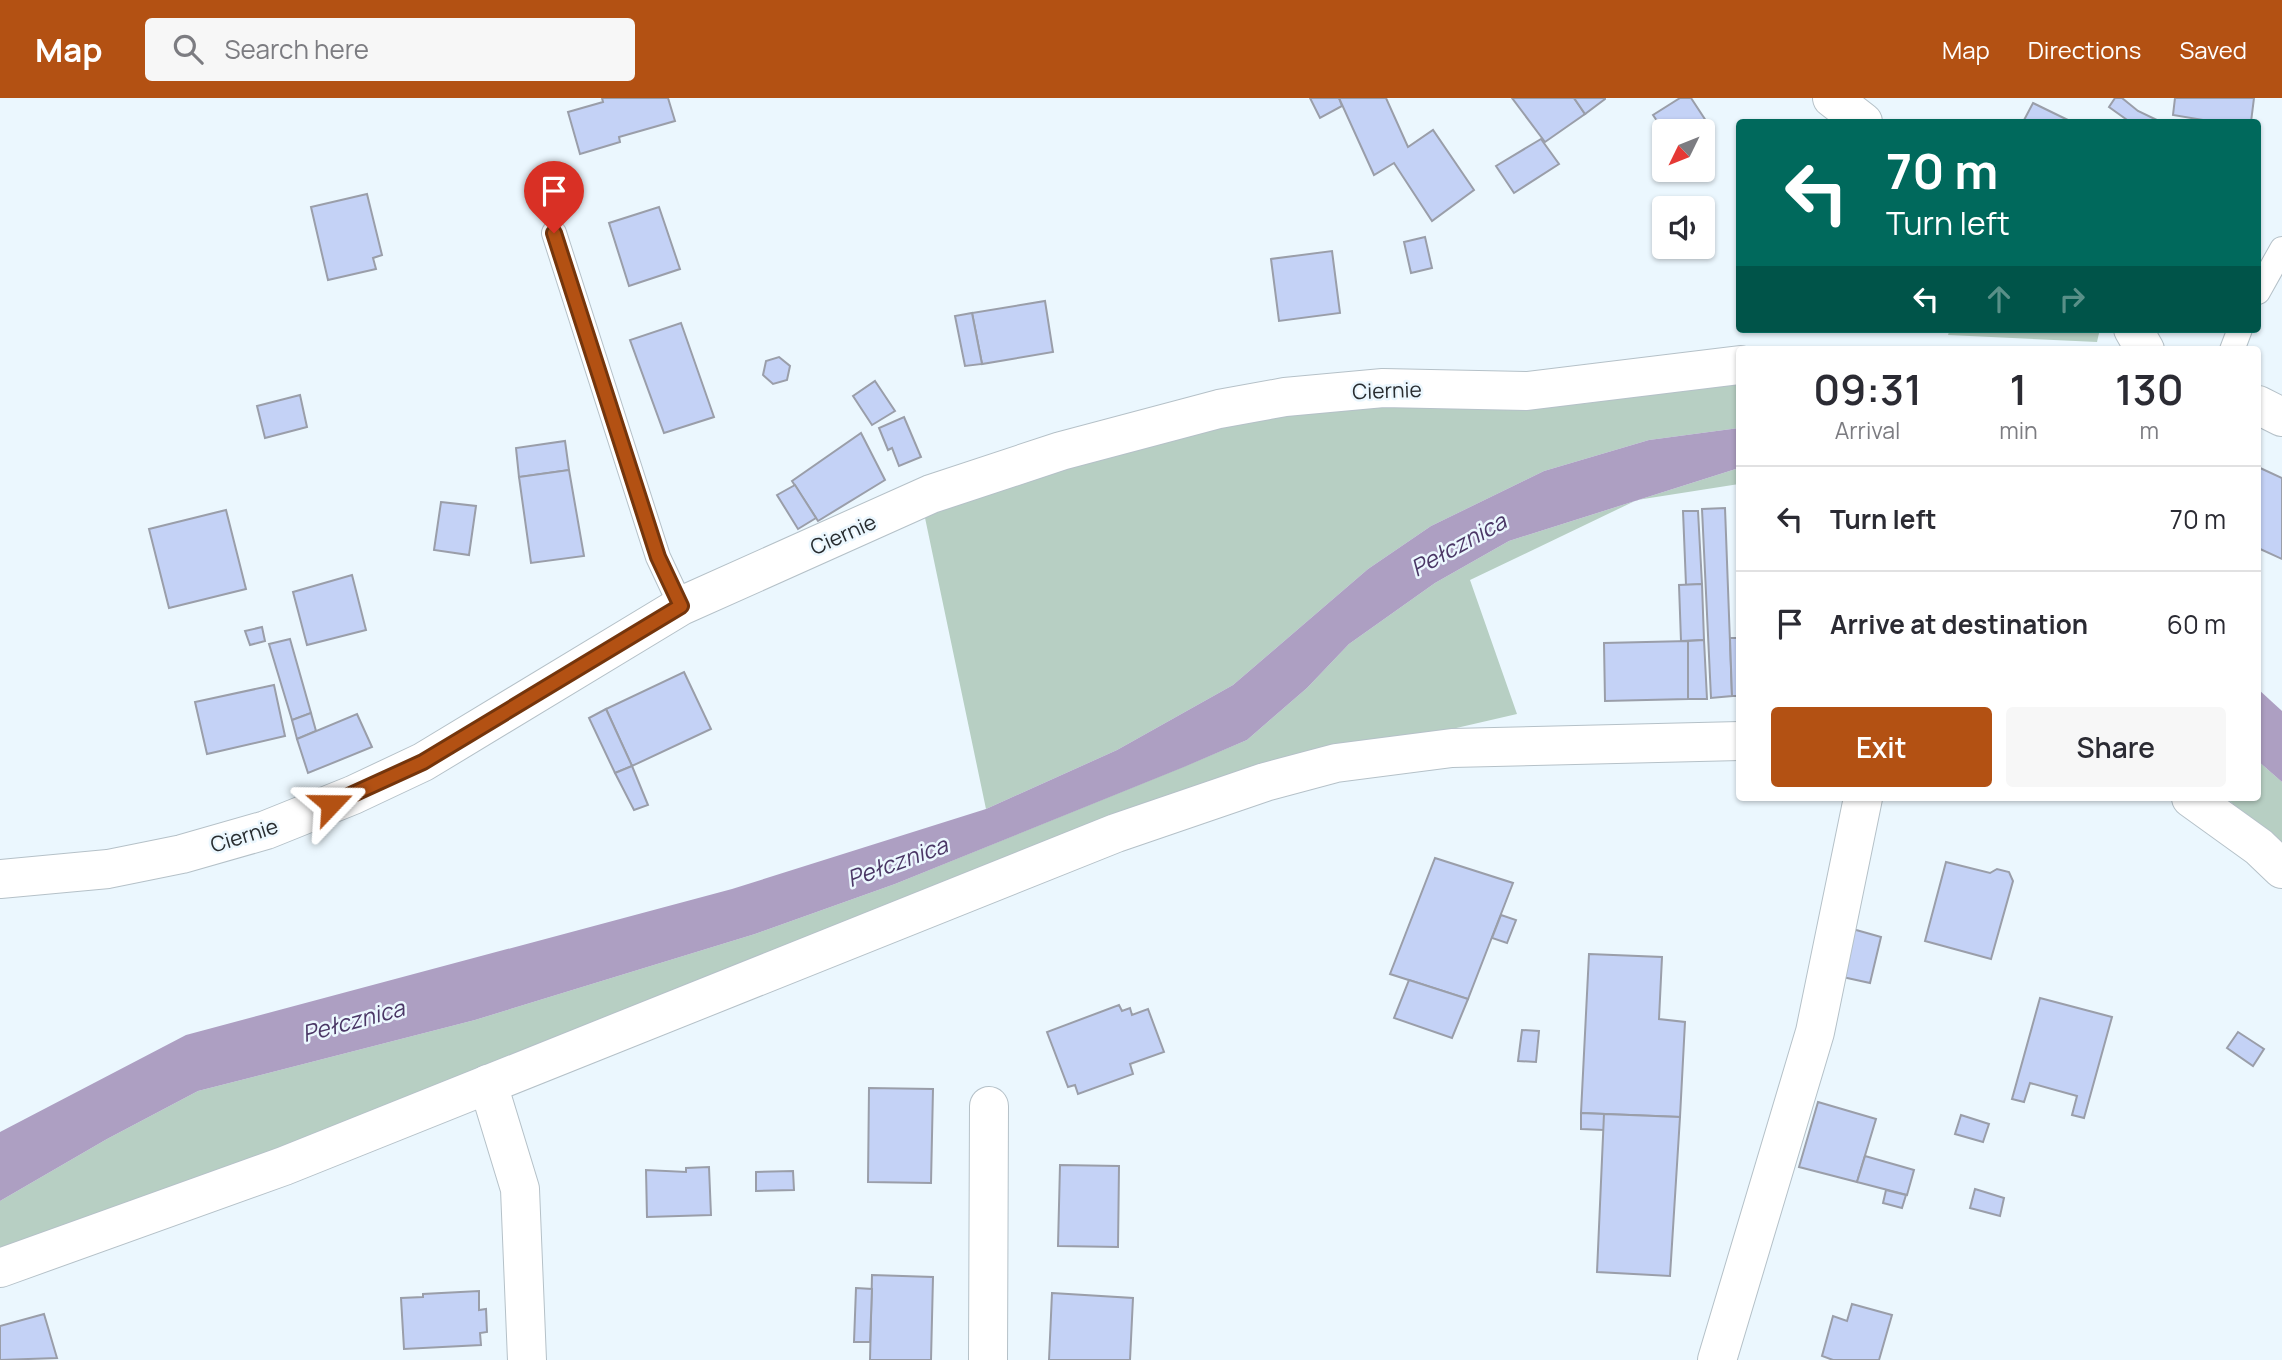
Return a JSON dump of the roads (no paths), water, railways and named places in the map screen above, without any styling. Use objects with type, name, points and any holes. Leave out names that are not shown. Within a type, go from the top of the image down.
[{"type":"street","points":[[1832,98],[1859,119]]},
{"type":"street","name":"Ciernie","points":[[0,879],[108,869],[182,854],[267,830],[353,795],[423,762],[681,606],[932,494],[1061,451],[1219,409],[1284,397],[1383,388],[1540,390],[1736,366]]},
{"type":"street","points":[[2261,406],[2282,417]]},
{"type":"street","points":[[0,1268],[284,1166],[1116,833],[1265,782],[1336,763],[1452,748],[1736,741]]},
{"type":"street","points":[[1717,1360],[1815,1032],[1862,801]]},
{"type":"street","points":[[2195,801],[2259,847],[2282,869]]},
{"type":"street","points":[[488,1084],[520,1188],[527,1360]]},
{"type":"street","points":[[988,1360],[989,1106]]},
{"type":"lane","points":[[554,233],[658,557],[681,606]]},
{"type":"lane","points":[[2261,287],[2282,249]]},
{"type":"water","name":"Pełcznica","points":[[1736,428],[1736,469],[1509,541],[1435,583],[1349,644],[1307,688],[1247,740],[895,884],[755,934],[475,1020],[198,1091],[107,1139],[0,1201],[0,1132],[186,1035],[732,889],[986,809],[1117,750],[1233,685],[1368,569],[1431,526],[1544,471],[1649,440]]},
{"type":"water","points":[[2261,692],[2282,711],[2282,782],[2261,764]]}]
